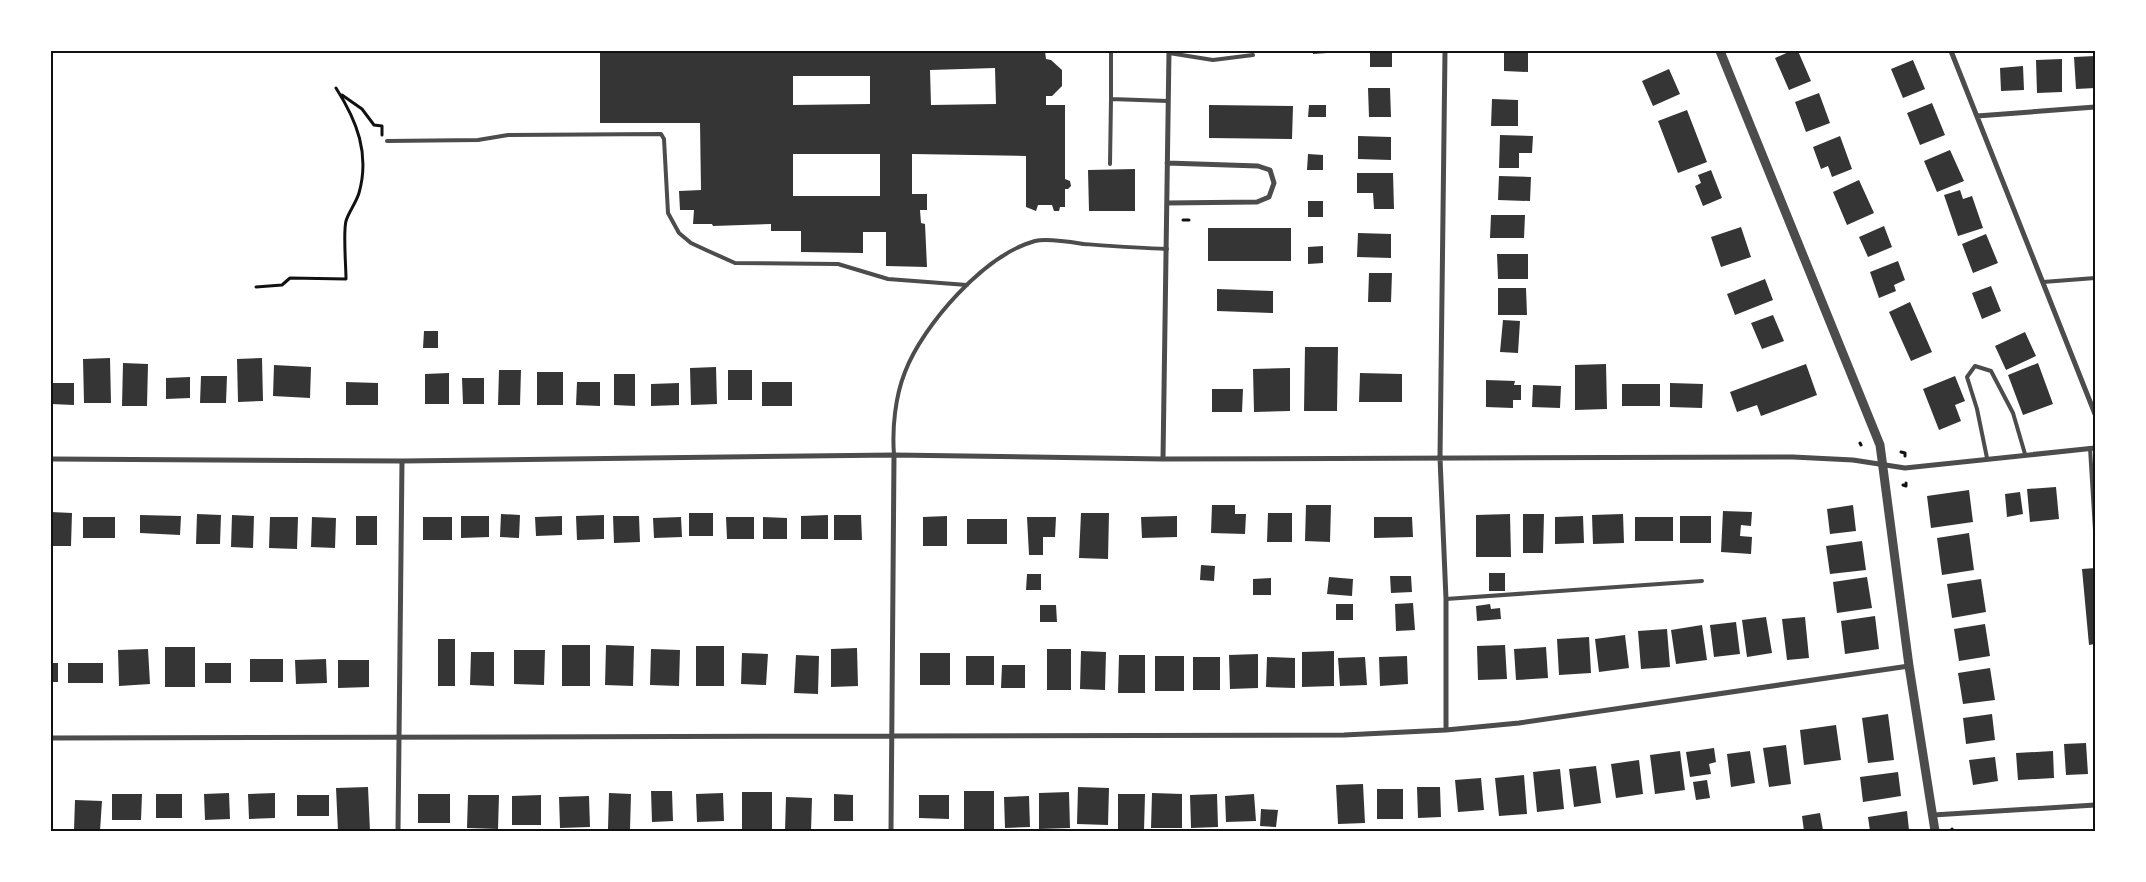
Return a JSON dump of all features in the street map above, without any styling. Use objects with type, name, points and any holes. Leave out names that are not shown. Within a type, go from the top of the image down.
[{"type":"street","points":[[1445,51],[1440,458],[1446,599],[1446,730]]},
{"type":"street","points":[[1720,51],[1880,445],[1909,666],[1935,831]]},
{"type":"street","points":[[1951,51],[2095,414]]},
{"type":"street","points":[[1163,459],[1169,52]]},
{"type":"street","points":[[1977,116],[2095,107]]},
{"type":"street","points":[[1167,163],[1258,166],[1270,170],[1274,183],[1270,197],[1257,202],[1167,203]]},
{"type":"street","points":[[51,459],[402,462],[894,455],[1163,459],[1793,457],[1882,463],[1905,468],[2092,448]]},
{"type":"street","points":[[891,831],[894,455]]},
{"type":"street","points":[[398,831],[402,462]]},
{"type":"street","points":[[51,738],[891,738],[1344,735],[1446,730],[1580,715],[1909,666]]},
{"type":"street","points":[[1933,816],[2095,804]]},
{"type":"lane","points":[[1110,164],[1112,51]]},
{"type":"lane","points":[[1169,52],[1213,60],[1253,54]]},
{"type":"lane","points":[[1111,98],[1168,101]]},
{"type":"lane","points":[[387,141],[478,140],[508,136],[661,134],[664,139],[668,212],[679,233],[691,243],[735,263],[838,264],[888,279],[967,285]]},
{"type":"lane","points":[[894,455],[893,436],[905,373],[918,346],[934,322],[967,285],[998,258],[1037,240],[1167,249]]},
{"type":"lane","points":[[2042,282],[2095,278]]},
{"type":"lane","points":[[1987,458],[1977,409],[1967,377],[1975,366],[1991,371],[2012,413],[2025,454]]},
{"type":"lane","points":[[2092,448],[2095,530]]},
{"type":"lane","points":[[1446,599],[1702,581]]},
{"type":"path","points":[[256,287],[282,285],[290,278],[346,279],[346,221],[358,194],[364,162],[356,122],[336,88]]},
{"type":"path","points":[[339,92],[362,109],[374,125],[382,126],[382,141],[387,141]]},
{"type":"path","points":[[1183,220],[1189,220]]},
{"type":"building","points":[[600,51],[1045,51],[1046,59],[1051,60],[1062,70],[1062,86],[1052,96],[1046,96],[1046,105],[1065,105],[1065,179],[1070,181],[1071,186],[1065,189],[1065,207],[1060,207],[1059,211],[1054,211],[1052,205],[1038,205],[1036,211],[1026,207],[1026,156],[912,154],[912,194],[927,194],[927,210],[920,210],[921,223],[925,224],[927,267],[886,266],[886,232],[863,232],[863,253],[801,252],[801,231],[771,231],[771,224],[713,226],[712,224],[693,224],[694,210],[680,210],[679,191],[701,190],[700,123],[600,123]],"holes":[[[995,68],[996,104],[931,105],[930,70]],[[793,76],[870,76],[870,104],[793,105]],[[793,154],[880,154],[880,196],[793,196]]]},
{"type":"building","points":[[1313,51],[1327,51],[1327,53],[1313,54]]},
{"type":"building","points":[[1370,51],[1392,51],[1392,67],[1370,67]]},
{"type":"building","points":[[1504,51],[1528,51],[1528,72],[1504,71]]},
{"type":"building","points":[[1791,51],[1798,51],[1811,81],[1789,90],[1775,58]]},
{"type":"building","points":[[2095,56],[2095,88],[2076,89],[2074,57]]},
{"type":"building","points":[[2062,59],[2062,92],[2037,93],[2036,60]]},
{"type":"building","points":[[1913,60],[1925,89],[1903,98],[1891,69]]},
{"type":"building","points":[[2023,66],[2024,90],[2001,91],[2000,68]]},
{"type":"building","points":[[1669,69],[1680,94],[1653,106],[1642,81]]},
{"type":"building","points":[[1368,88],[1390,88],[1391,117],[1369,117]]},
{"type":"building","points":[[1819,93],[1830,123],[1806,132],[1795,102]]},
{"type":"building","points":[[1492,99],[1518,100],[1518,126],[1491,126]]},
{"type":"building","points":[[1932,103],[1945,135],[1920,145],[1907,113]]},
{"type":"building","points":[[1209,105],[1293,106],[1292,139],[1209,138]]},
{"type":"building","points":[[1309,105],[1326,105],[1326,117],[1308,117]]},
{"type":"building","points":[[1687,110],[1707,162],[1678,173],[1658,121]]},
{"type":"building","points":[[1500,135],[1533,136],[1532,153],[1519,153],[1519,168],[1499,168]]},
{"type":"building","points":[[1358,136],[1391,137],[1391,160],[1358,159]]},
{"type":"building","points":[[1840,136],[1852,169],[1832,177],[1828,166],[1821,169],[1813,147]]},
{"type":"building","points":[[1950,150],[1964,181],[1937,192],[1924,161]]},
{"type":"building","points":[[1308,154],[1323,155],[1323,170],[1307,170]]},
{"type":"building","points":[[1135,169],[1135,211],[1089,211],[1088,170]]},
{"type":"building","points":[[1711,170],[1722,198],[1703,206],[1695,186],[1701,183],[1698,175]]},
{"type":"building","points":[[1357,173],[1393,173],[1394,209],[1374,209],[1373,193],[1357,193]]},
{"type":"building","points":[[1499,176],[1531,177],[1530,201],[1498,200]]},
{"type":"building","points":[[1859,180],[1874,213],[1847,225],[1833,192]]},
{"type":"building","points":[[1960,190],[1963,199],[1972,196],[1983,228],[1958,236],[1944,195]]},
{"type":"building","points":[[1308,201],[1323,201],[1323,217],[1308,217]]},
{"type":"building","points":[[1491,215],[1525,215],[1524,238],[1490,238]]},
{"type":"building","points":[[1884,226],[1892,247],[1868,257],[1859,237]]},
{"type":"building","points":[[1741,227],[1751,257],[1721,267],[1711,237]]},
{"type":"building","points":[[1208,228],[1291,228],[1291,261],[1208,261]]},
{"type":"building","points":[[1358,233],[1391,234],[1391,258],[1357,257]]},
{"type":"building","points":[[1986,234],[1998,263],[1973,273],[1962,244]]},
{"type":"building","points":[[1323,246],[1323,263],[1308,264],[1308,247]]},
{"type":"building","points":[[1497,254],[1528,254],[1528,279],[1498,279]]},
{"type":"building","points":[[1898,261],[1905,280],[1894,285],[1896,291],[1879,298],[1870,272]]},
{"type":"building","points":[[1369,273],[1392,273],[1391,302],[1368,302]]},
{"type":"building","points":[[1765,279],[1773,300],[1735,315],[1727,294]]},
{"type":"building","points":[[1991,286],[2001,311],[1982,319],[1972,293]]},
{"type":"building","points":[[1498,288],[1526,288],[1527,315],[1498,315]]},
{"type":"building","points":[[1217,289],[1273,291],[1273,313],[1217,311]]},
{"type":"building","points":[[1910,302],[1932,352],[1911,361],[1889,312]]},
{"type":"building","points":[[1773,315],[1784,341],[1762,349],[1751,323]]},
{"type":"building","points":[[1503,320],[1520,321],[1518,353],[1500,352]]},
{"type":"building","points":[[424,331],[438,331],[438,348],[423,348]]},
{"type":"building","points":[[2025,332],[2036,356],[2006,370],[1995,346]]},
{"type":"building","points":[[1305,347],[1338,347],[1337,411],[1304,411]]},
{"type":"building","points":[[110,358],[111,403],[84,403],[83,359]]},
{"type":"building","points":[[262,358],[263,401],[238,402],[237,359]]},
{"type":"building","points":[[123,363],[148,364],[147,406],[122,406]]},
{"type":"building","points":[[2038,363],[2053,404],[2023,415],[2008,375]]},
{"type":"building","points":[[1606,364],[1607,409],[1575,410],[1575,365]]},
{"type":"building","points":[[1806,364],[1817,395],[1761,416],[1757,405],[1737,412],[1730,392]]},
{"type":"building","points":[[274,365],[311,367],[310,398],[273,396]]},
{"type":"building","points":[[716,367],[717,404],[691,405],[690,368]]},
{"type":"building","points":[[1290,368],[1290,411],[1254,412],[1253,369]]},
{"type":"building","points":[[499,370],[521,370],[520,405],[498,405]]},
{"type":"building","points":[[728,370],[752,370],[752,400],[728,400]]},
{"type":"building","points":[[537,372],[563,372],[563,405],[537,405]]},
{"type":"building","points":[[449,373],[449,404],[425,404],[425,374]]},
{"type":"building","points":[[1360,373],[1402,374],[1402,402],[1359,402]]},
{"type":"building","points":[[614,374],[635,374],[635,406],[614,405]]},
{"type":"building","points":[[201,376],[227,376],[226,403],[200,403]]},
{"type":"building","points":[[1955,376],[1965,401],[1955,405],[1961,421],[1939,430],[1923,389]]},
{"type":"building","points":[[190,377],[190,398],[166,399],[166,378]]},
{"type":"building","points":[[462,378],[484,378],[484,404],[463,404]]},
{"type":"building","points":[[1486,380],[1515,381],[1514,385],[1521,385],[1521,400],[1513,400],[1513,408],[1486,407]]},
{"type":"building","points":[[346,382],[378,383],[378,405],[346,405]]},
{"type":"building","points":[[577,382],[600,382],[600,406],[576,405]]},
{"type":"building","points":[[762,382],[792,382],[792,406],[762,406]]},
{"type":"building","points":[[51,383],[74,383],[74,405],[51,404]]},
{"type":"building","points":[[679,383],[679,405],[651,406],[651,384]]},
{"type":"building","points":[[1670,383],[1703,384],[1702,408],[1670,407]]},
{"type":"building","points":[[1622,384],[1660,384],[1660,406],[1622,406]]},
{"type":"building","points":[[1533,385],[1561,386],[1560,408],[1532,407]]},
{"type":"building","points":[[1212,389],[1243,389],[1242,412],[1212,412]]},
{"type":"building","points":[[2056,487],[2059,519],[2030,522],[2027,489]]},
{"type":"building","points":[[1969,490],[1973,522],[1931,528],[1927,496]]},
{"type":"building","points":[[2020,492],[2023,514],[2007,517],[2005,494]]},
{"type":"building","points":[[1212,505],[1235,505],[1235,514],[1246,514],[1245,534],[1211,533]]},
{"type":"building","points":[[1306,505],[1331,505],[1330,542],[1305,541]]},
{"type":"building","points":[[1853,505],[1856,531],[1830,534],[1827,509]]},
{"type":"building","points":[[1723,511],[1752,512],[1751,526],[1741,525],[1740,536],[1752,537],[1751,554],[1721,552]]},
{"type":"building","points":[[51,512],[72,513],[71,546],[51,546]]},
{"type":"building","points":[[689,513],[713,513],[713,536],[689,536]]},
{"type":"building","points":[[1081,513],[1109,513],[1108,559],[1079,558]]},
{"type":"building","points":[[1268,513],[1292,513],[1292,542],[1267,542]]},
{"type":"building","points":[[197,514],[221,515],[220,544],[196,544]]},
{"type":"building","points":[[501,514],[520,515],[519,538],[500,537]]},
{"type":"building","points":[[1510,514],[1511,557],[1476,557],[1476,515]]},
{"type":"building","points":[[1523,514],[1544,514],[1543,553],[1523,553]]},
{"type":"building","points":[[1623,514],[1624,543],[1593,544],[1592,515]]},
{"type":"building","points":[[140,515],[181,516],[180,535],[140,533]]},
{"type":"building","points":[[232,515],[254,516],[253,548],[231,547]]},
{"type":"building","points":[[604,515],[604,539],[577,540],[576,516]]},
{"type":"building","points":[[828,515],[828,539],[801,539],[801,516]]},
{"type":"building","points":[[834,515],[861,515],[862,540],[834,540]]},
{"type":"building","points":[[356,516],[377,516],[377,545],[356,545]]},
{"type":"building","points":[[461,516],[489,516],[489,537],[461,538]]},
{"type":"building","points":[[562,516],[562,535],[536,536],[535,517]]},
{"type":"building","points":[[613,516],[639,516],[640,542],[614,543]]},
{"type":"building","points":[[947,516],[947,546],[923,546],[923,517]]},
{"type":"building","points":[[1177,516],[1177,537],[1142,538],[1141,517]]},
{"type":"building","points":[[1583,516],[1584,543],[1555,544],[1555,517]]},
{"type":"building","points":[[1680,516],[1711,516],[1711,543],[1680,543]]},
{"type":"building","points":[[83,517],[115,517],[115,538],[83,538]]},
{"type":"building","points":[[270,517],[298,517],[297,549],[269,548]]},
{"type":"building","points":[[312,517],[336,518],[335,548],[311,547]]},
{"type":"building","points":[[423,517],[452,517],[452,540],[423,540]]},
{"type":"building","points":[[681,517],[682,537],[654,538],[653,518]]},
{"type":"building","points":[[726,517],[754,517],[754,539],[727,539]]},
{"type":"building","points":[[763,517],[787,518],[787,539],[763,539]]},
{"type":"building","points":[[1027,517],[1056,517],[1055,537],[1043,537],[1043,555],[1029,555]]},
{"type":"building","points":[[1374,517],[1412,517],[1413,537],[1374,538]]},
{"type":"building","points":[[1635,517],[1673,517],[1673,541],[1635,541]]},
{"type":"building","points":[[967,519],[1007,519],[1007,544],[967,544]]},
{"type":"building","points":[[1969,533],[1974,570],[1942,575],[1937,538]]},
{"type":"building","points":[[1862,541],[1866,570],[1830,574],[1826,546]]},
{"type":"building","points":[[1201,565],[1215,566],[1214,581],[1200,580]]},
{"type":"building","points":[[2095,568],[2095,644],[2089,645],[2082,569]]},
{"type":"building","points":[[1489,573],[1505,573],[1505,591],[1489,591]]},
{"type":"building","points":[[1027,574],[1041,574],[1041,590],[1026,590]]},
{"type":"building","points":[[1390,576],[1411,576],[1412,592],[1391,593]]},
{"type":"building","points":[[1329,577],[1353,579],[1352,596],[1327,594]]},
{"type":"building","points":[[1867,577],[1872,608],[1837,613],[1833,582]]},
{"type":"building","points":[[1271,578],[1271,595],[1253,595],[1253,579]]},
{"type":"building","points":[[1981,579],[1986,612],[1952,618],[1947,584]]},
{"type":"building","points":[[1413,603],[1415,630],[1396,631],[1395,604]]},
{"type":"building","points":[[1336,604],[1353,604],[1353,620],[1336,620]]},
{"type":"building","points":[[1490,604],[1491,609],[1500,608],[1501,619],[1477,621],[1476,606]]},
{"type":"building","points":[[1040,605],[1056,605],[1057,622],[1040,622]]},
{"type":"building","points":[[1875,616],[1879,649],[1845,654],[1841,621]]},
{"type":"building","points":[[1766,617],[1772,653],[1747,657],[1742,620]]},
{"type":"building","points":[[1805,617],[1809,658],[1787,660],[1782,619]]},
{"type":"building","points":[[1736,622],[1740,654],[1714,657],[1710,625]]},
{"type":"building","points":[[1985,624],[1990,656],[1959,661],[1954,629]]},
{"type":"building","points":[[1702,625],[1707,660],[1676,664],[1671,630]]},
{"type":"building","points":[[1667,629],[1670,667],[1641,669],[1638,631]]},
{"type":"building","points":[[1625,635],[1629,668],[1599,672],[1595,639]]},
{"type":"building","points":[[1589,637],[1591,673],[1559,675],[1557,639]]},
{"type":"building","points":[[438,639],[455,639],[455,686],[438,686]]},
{"type":"building","points":[[562,645],[590,645],[590,686],[562,686]]},
{"type":"building","points":[[606,645],[634,646],[633,686],[605,685]]},
{"type":"building","points":[[1505,645],[1507,679],[1478,680],[1477,646]]},
{"type":"building","points":[[696,646],[724,646],[724,686],[696,686]]},
{"type":"building","points":[[165,647],[195,647],[195,687],[165,687]]},
{"type":"building","points":[[1546,647],[1548,678],[1516,680],[1514,649]]},
{"type":"building","points":[[857,648],[858,686],[831,687],[831,649]]},
{"type":"building","points":[[148,649],[150,684],[119,686],[118,650]]},
{"type":"building","points":[[651,649],[680,650],[679,686],[650,685]]},
{"type":"building","points":[[1047,649],[1071,649],[1071,690],[1047,690]]},
{"type":"building","points":[[514,650],[545,650],[544,685],[514,684]]},
{"type":"building","points":[[1081,651],[1106,652],[1105,690],[1080,689]]},
{"type":"building","points":[[1334,651],[1334,686],[1302,687],[1302,652]]},
{"type":"building","points":[[471,652],[494,652],[494,686],[470,685]]},
{"type":"building","points":[[742,653],[768,654],[766,685],[741,684]]},
{"type":"building","points":[[920,653],[950,653],[950,685],[920,685]]},
{"type":"building","points":[[1258,654],[1258,688],[1230,689],[1229,655]]},
{"type":"building","points":[[796,655],[819,656],[818,694],[794,693]]},
{"type":"building","points":[[1119,655],[1145,655],[1145,693],[1118,693]]},
{"type":"building","points":[[966,656],[994,656],[994,685],[966,685]]},
{"type":"building","points":[[1155,656],[1184,656],[1184,691],[1155,691]]},
{"type":"building","points":[[1407,656],[1408,684],[1380,686],[1379,657]]},
{"type":"building","points":[[1193,657],[1220,657],[1220,690],[1193,690]]},
{"type":"building","points":[[1267,657],[1295,658],[1295,688],[1266,687]]},
{"type":"building","points":[[1365,657],[1367,685],[1340,686],[1338,658]]},
{"type":"building","points":[[250,659],[283,659],[283,682],[250,682]]},
{"type":"building","points":[[326,659],[327,683],[296,684],[295,660]]},
{"type":"building","points":[[338,660],[369,660],[369,687],[338,688]]},
{"type":"building","points":[[51,663],[58,663],[58,682],[51,682]]},
{"type":"building","points":[[68,663],[103,663],[103,683],[68,683]]},
{"type":"building","points":[[205,663],[231,663],[231,683],[205,683]]},
{"type":"building","points":[[1002,665],[1025,665],[1025,688],[1001,688]]},
{"type":"building","points":[[1990,668],[1995,700],[1963,704],[1958,673]]},
{"type":"building","points":[[1888,714],[1894,760],[1868,763],[1862,718]]},
{"type":"building","points":[[1992,714],[1995,740],[1966,744],[1963,718]]},
{"type":"building","points":[[1836,725],[1841,760],[1804,765],[1800,730]]},
{"type":"building","points":[[2086,743],[2088,774],[2066,775],[2064,744]]},
{"type":"building","points":[[1786,745],[1791,784],[1769,787],[1763,748]]},
{"type":"building","points":[[1714,748],[1716,762],[1709,764],[1711,774],[1690,777],[1686,752]]},
{"type":"building","points":[[1680,751],[1685,790],[1655,794],[1650,755]]},
{"type":"building","points":[[1750,751],[1755,783],[1731,787],[1727,754]]},
{"type":"building","points":[[2053,751],[2054,778],[2018,780],[2016,753]]},
{"type":"building","points":[[1995,757],[1998,781],[1973,785],[1969,760]]},
{"type":"building","points":[[1639,760],[1643,794],[1616,798],[1611,764]]},
{"type":"building","points":[[1596,766],[1601,803],[1574,807],[1569,769]]},
{"type":"building","points":[[1560,769],[1564,809],[1537,812],[1533,772]]},
{"type":"building","points":[[1898,772],[1901,796],[1863,802],[1860,777]]},
{"type":"building","points":[[1524,775],[1527,814],[1499,816],[1495,778]]},
{"type":"building","points":[[1481,778],[1484,810],[1458,812],[1455,780]]},
{"type":"building","points":[[1707,780],[1710,798],[1696,800],[1693,782]]},
{"type":"building","points":[[1363,784],[1365,823],[1338,824],[1336,785]]},
{"type":"building","points":[[368,787],[370,831],[338,831],[336,788]]},
{"type":"building","points":[[1078,787],[1109,788],[1108,825],[1077,824]]},
{"type":"building","points":[[1417,787],[1440,787],[1441,817],[1418,818]]},
{"type":"building","points":[[1377,789],[1403,789],[1403,819],[1377,819]]},
{"type":"building","points":[[651,791],[672,791],[673,821],[652,822]]},
{"type":"building","points":[[964,791],[994,791],[994,829],[964,829]]},
{"type":"building","points":[[742,792],[772,792],[772,831],[742,831]]},
{"type":"building","points":[[1069,792],[1070,828],[1039,829],[1039,793]]},
{"type":"building","points":[[229,793],[230,819],[205,820],[204,794]]},
{"type":"building","points":[[275,793],[275,818],[249,819],[248,794]]},
{"type":"building","points":[[609,793],[631,794],[630,829],[608,829]]},
{"type":"building","points":[[723,793],[724,821],[697,822],[696,794]]},
{"type":"building","points":[[1152,793],[1182,794],[1182,828],[1151,828]]},
{"type":"building","points":[[112,794],[142,794],[141,820],[112,820]]},
{"type":"building","points":[[156,794],[182,794],[182,818],[156,818]]},
{"type":"building","points":[[418,794],[450,794],[450,823],[418,823]]},
{"type":"building","points":[[834,794],[853,795],[853,821],[834,821]]},
{"type":"building","points":[[1118,794],[1145,794],[1144,831],[1118,831]]},
{"type":"building","points":[[1217,794],[1218,827],[1191,828],[1190,795]]},
{"type":"building","points":[[1254,794],[1256,821],[1226,822],[1225,796]]},
{"type":"building","points":[[297,795],[329,795],[329,816],[297,816]]},
{"type":"building","points":[[468,795],[499,795],[498,829],[467,828]]},
{"type":"building","points":[[541,795],[541,825],[512,825],[512,796]]},
{"type":"building","points":[[919,795],[949,795],[949,819],[919,818]]},
{"type":"building","points":[[589,796],[590,827],[560,828],[559,797]]},
{"type":"building","points":[[1029,796],[1030,827],[1005,828],[1004,797]]},
{"type":"building","points":[[786,797],[812,798],[811,831],[785,831]]},
{"type":"building","points":[[75,800],[102,801],[100,831],[74,830]]},
{"type":"building","points":[[1261,809],[1278,810],[1276,827],[1260,826]]},
{"type":"building","points":[[1907,811],[1909,830],[1870,831],[1868,817]]},
{"type":"building","points":[[1820,813],[1823,830],[1804,831],[1802,816]]}]
